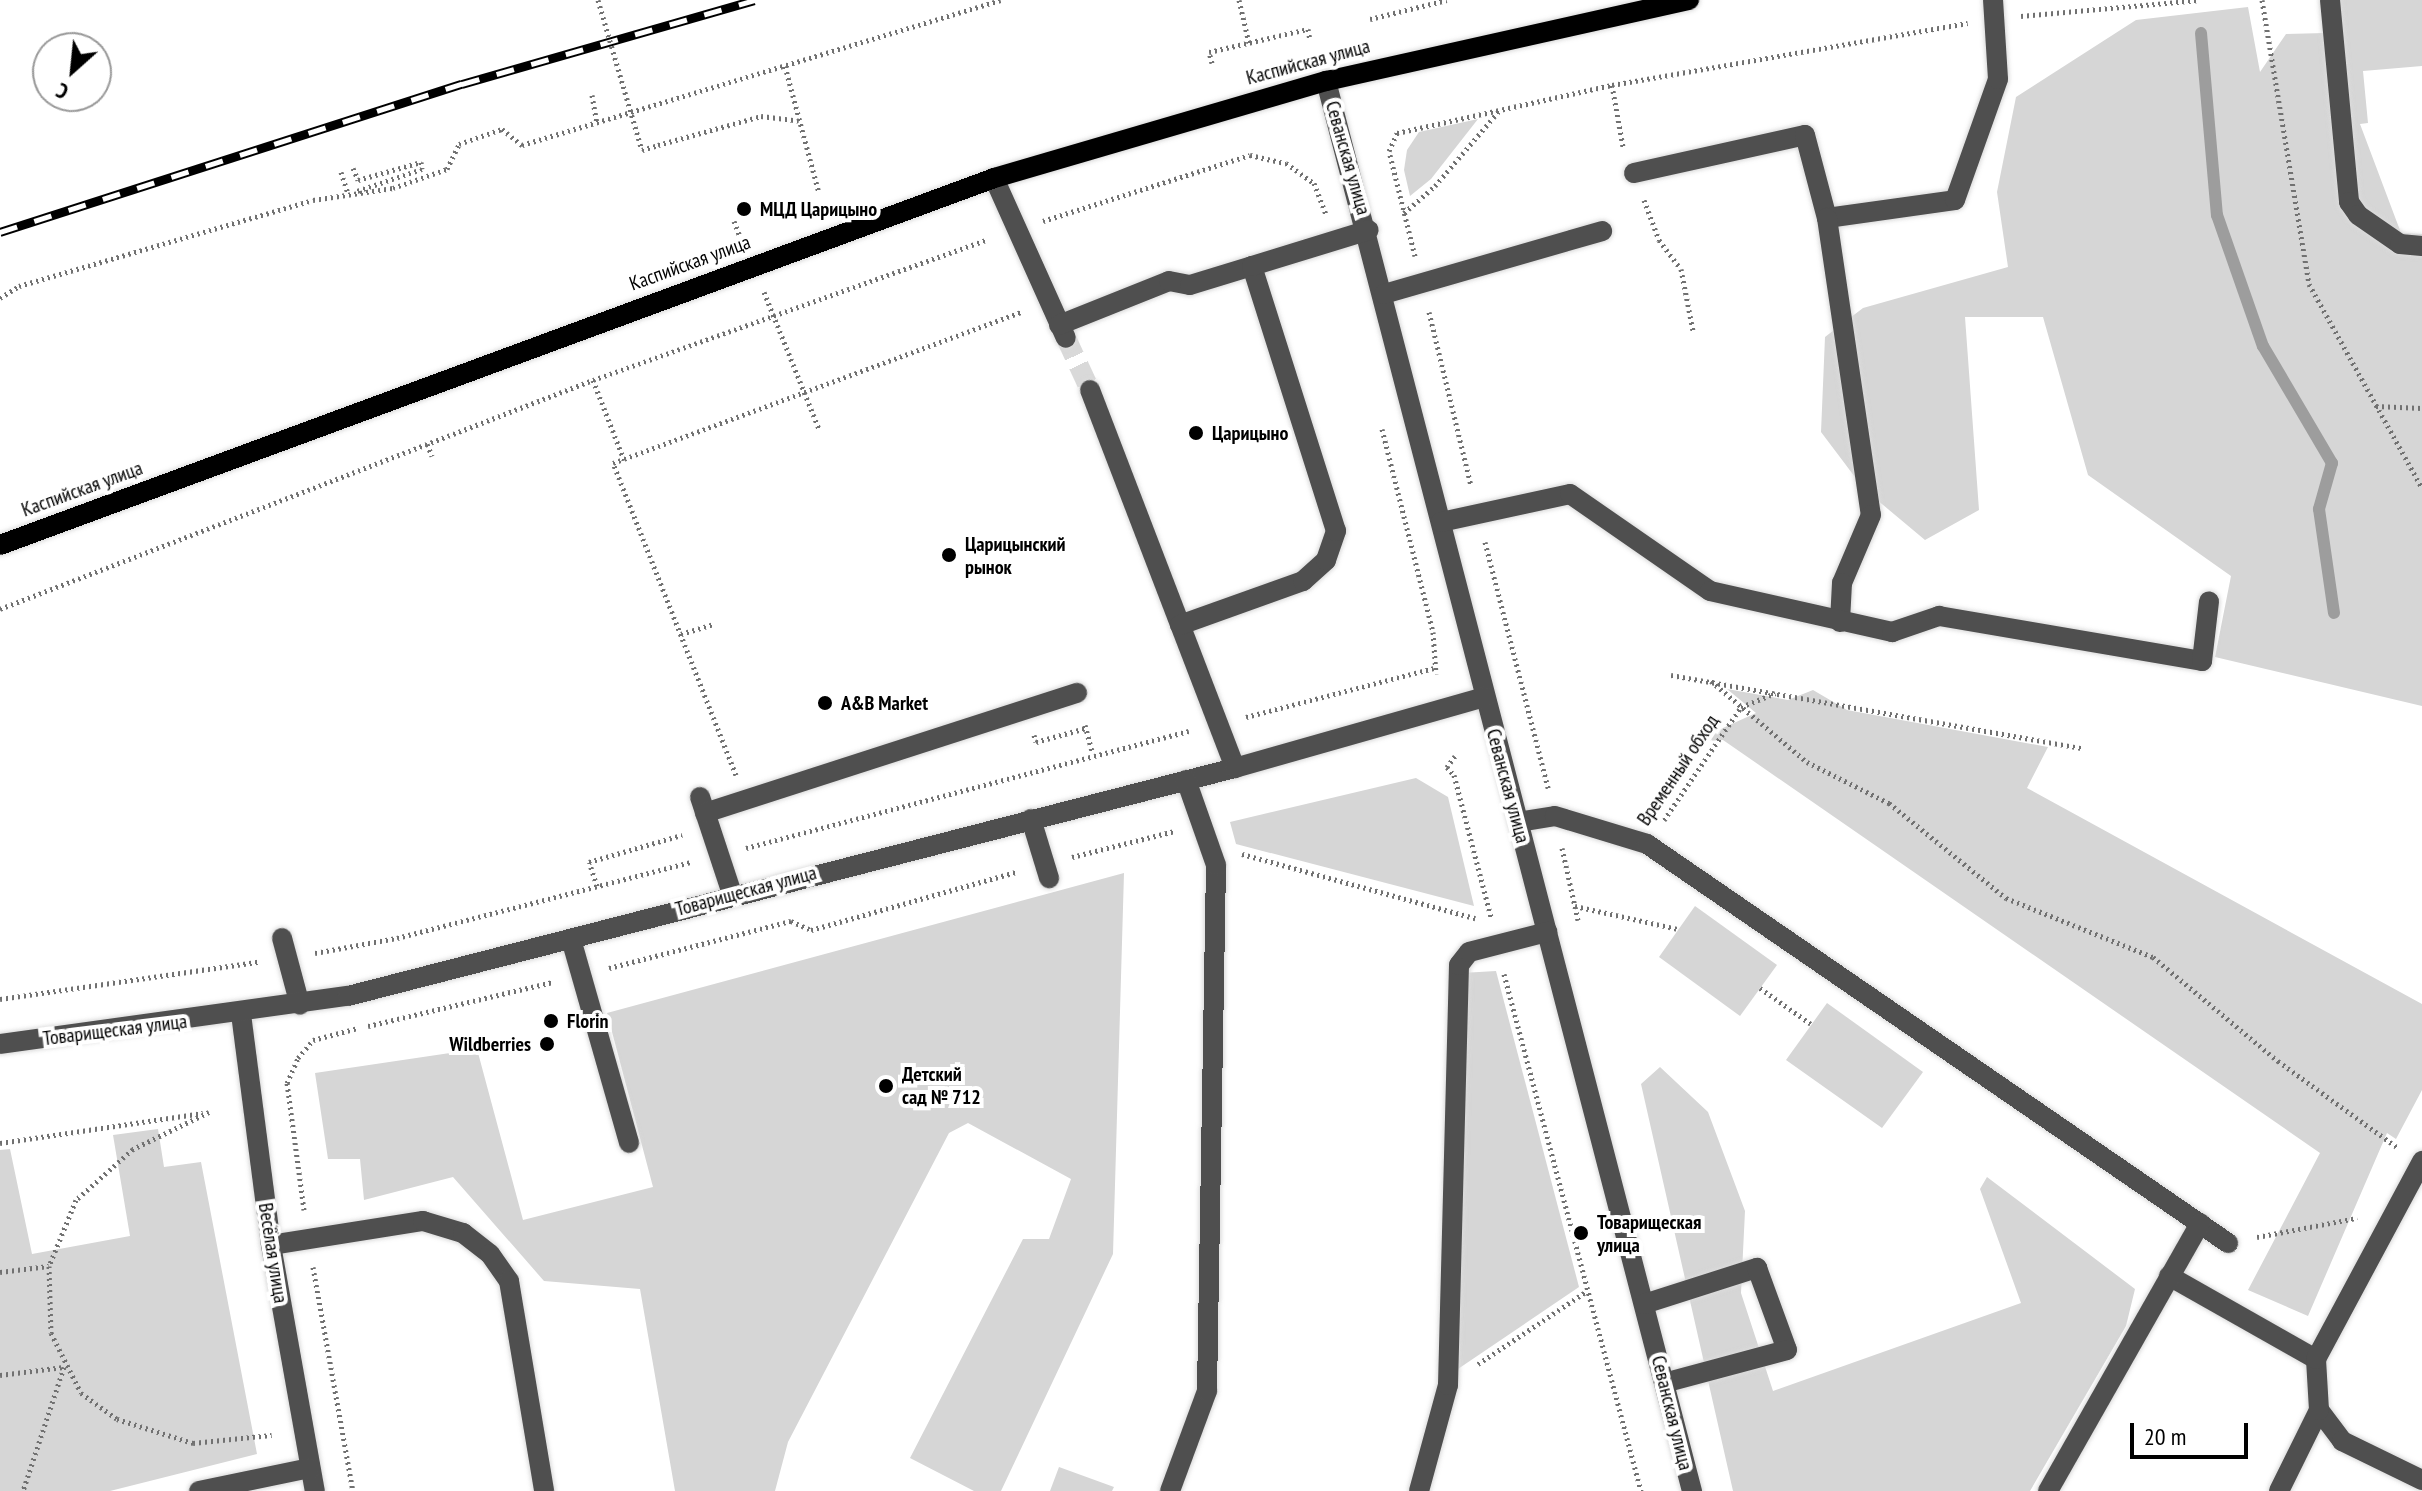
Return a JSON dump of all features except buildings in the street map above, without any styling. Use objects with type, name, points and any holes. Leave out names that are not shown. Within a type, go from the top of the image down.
[{"type":"main road","name":"Каспийская улица","points":[[0,545],[994,178],[1326,81],[1689,0]]},
{"type":"street","points":[[2330,0],[2349,202],[2358,215],[2400,244],[2422,246]]},
{"type":"street","points":[[1827,218],[1955,200],[1998,79],[1993,9]]},
{"type":"street","name":"Севанская улица","points":[[1326,81],[1369,230],[1485,697],[1692,1491]]},
{"type":"street","points":[[1634,173],[1805,135],[1827,218],[1871,515],[1842,583],[1840,622]]},
{"type":"street","points":[[994,178],[1063,331],[1169,281],[1190,285],[1369,230]]},
{"type":"street","points":[[1384,294],[1602,231]]},
{"type":"street","points":[[1180,625],[1303,581],[1326,560],[1336,531],[1252,266]]},
{"type":"street","points":[[1090,390],[1235,768]]},
{"type":"street","points":[[1441,522],[1570,494],[1710,591],[1892,632],[1939,616],[2202,661],[2209,601]]},
{"type":"street","points":[[732,894],[705,812],[1077,693]]},
{"type":"street","name":"Товарищеская улица","points":[[0,1044],[300,1005],[571,939],[732,894],[1235,768],[1485,697]]},
{"type":"street","points":[[1170,1491],[1207,1391],[1216,865],[1186,780]]},
{"type":"street","points":[[1518,822],[1555,816],[1647,844],[2228,1243]]},
{"type":"street","points":[[1031,819],[1047,871]]},
{"type":"street","points":[[1419,1491],[1448,1385],[1459,965],[1469,952],[1547,932]]},
{"type":"street","points":[[571,939],[629,1143]]},
{"type":"street","points":[[285,948],[300,1005]]},
{"type":"street","name":"Весёлая улица","points":[[241,1014],[271,1245],[315,1491]]},
{"type":"street","points":[[2279,1491],[2319,1410],[2316,1359],[2420,1160]]},
{"type":"street","points":[[271,1245],[423,1221],[463,1233],[490,1254],[509,1281],[544,1491]]},
{"type":"street","points":[[2048,1491],[2200,1223]]},
{"type":"street","points":[[1644,1304],[1757,1268],[1787,1350],[1664,1383]]},
{"type":"street","points":[[2169,1276],[2316,1359]]},
{"type":"street","points":[[2319,1410],[2342,1441],[2422,1480]]},
{"type":"street","points":[[199,1491],[310,1468]]},
{"type":"path","points":[[598,0],[642,150],[761,116],[799,121]]},
{"type":"path","points":[[0,298],[19,286],[313,200],[393,188],[447,169],[459,144],[502,129],[522,145],[1001,0]]},
{"type":"path","points":[[1239,0],[1249,43]]},
{"type":"path","points":[[1370,19],[1447,0]]},
{"type":"path","points":[[1513,655],[1389,151],[1397,133],[1993,9],[2199,0]]},
{"type":"path","points":[[2262,0],[2309,284],[2422,488]]},
{"type":"path","points":[[1212,63],[1209,52],[1308,29],[1310,40]]},
{"type":"path","points":[[785,66],[819,193]]},
{"type":"path","points":[[592,95],[597,123]]},
{"type":"path","points":[[1404,213],[1435,186],[1499,110]]},
{"type":"path","points":[[0,609],[773,313],[1015,230],[1250,155],[1286,163],[1314,183],[1334,240]]},
{"type":"path","points":[[345,195],[422,169],[421,162],[358,180],[353,168]]},
{"type":"path","points":[[341,172],[345,195]]},
{"type":"path","points":[[1648,212],[1659,240],[1681,269],[1693,331]]},
{"type":"path","points":[[745,799],[613,463],[1048,302]]},
{"type":"path","points":[[773,313],[819,429]]},
{"type":"path","points":[[593,380],[624,460]]},
{"type":"path","points":[[2376,406],[2422,408]]},
{"type":"path","points":[[0,999],[285,948],[397,938],[1093,754],[1435,671],[1438,660],[1433,632],[1380,421]]},
{"type":"path","points":[[427,444],[432,456]]},
{"type":"path","points":[[681,634],[713,624]]},
{"type":"path","points":[[1671,675],[2082,748]]},
{"type":"path","points":[[1711,681],[1807,762],[1889,803],[2006,898],[2153,957],[2278,1061],[2420,1160]]},
{"type":"path","name":"Временный обход","points":[[1647,844],[1741,707],[1777,692]]},
{"type":"path","points":[[1088,739],[1093,754]]},
{"type":"path","points":[[1226,850],[1492,922],[1454,775],[1447,767],[1455,756]]},
{"type":"path","points":[[597,886],[589,862],[705,812]]},
{"type":"path","points":[[353,1491],[308,1239],[287,1083],[298,1058],[313,1040],[791,921],[811,930],[1047,871],[1200,825]]},
{"type":"path","points":[[1575,906],[1678,929]]},
{"type":"path","points":[[1497,945],[1641,1491]]},
{"type":"path","points":[[1760,988],[1811,1024]]},
{"type":"path","points":[[0,1143],[211,1112],[133,1149],[100,1174],[76,1200],[49,1266],[51,1333],[64,1367],[81,1393],[117,1419],[156,1435],[193,1443],[272,1435]]},
{"type":"path","points":[[2228,1243],[2393,1211]]},
{"type":"path","points":[[0,1272],[49,1266]]},
{"type":"path","points":[[1448,1385],[1587,1291]]},
{"type":"path","points":[[0,1375],[64,1367]]},
{"type":"path","points":[[23,1491],[64,1367]]},
{"type":"shaded area","points":[[2336,0],[2422,0],[2422,66],[2363,71],[2368,123],[2360,124],[2401,233],[2422,234],[2422,706],[2215,657],[2231,576],[2088,475],[2043,317],[1965,317],[1979,510],[1925,540],[1864,489],[1821,432],[1825,337],[1863,308],[2008,267],[1997,192],[2016,97],[2136,20],[2248,7],[2260,72],[2286,34],[2325,33]]},
{"type":"shaded area","points":[[1478,119],[1431,179],[1410,196],[1404,170],[1407,150],[1419,132]]},
{"type":"shaded area","points":[[1727,689],[1788,700],[1813,690],[1847,710],[2048,747],[2027,788],[2422,1004],[2422,1090],[2396,1139],[2387,1133],[2308,1316],[2248,1290],[2320,1153],[1723,740],[1692,742],[1756,713]]},
{"type":"shaded area","points":[[1416,778],[1448,797],[1474,906],[1236,844],[1230,822]]},
{"type":"shaded area","name":"Детский сад № 712","points":[[1124,873],[1113,1254],[1001,1491],[974,1491],[910,1458],[1023,1239],[1049,1239],[1071,1179],[968,1123],[949,1133],[788,1442],[775,1491],[675,1491],[640,1289],[544,1281],[453,1177],[364,1200],[360,1159],[328,1159],[315,1073],[477,1049],[523,1220],[653,1187],[607,1013]]},
{"type":"shaded area","points":[[1695,906],[1777,965],[1740,1016],[1659,957]]},
{"type":"shaded area","points":[[1496,971],[1579,1287],[1455,1371],[1462,973]]},
{"type":"shaded area","points":[[1827,1003],[1923,1072],[1882,1128],[1786,1060]]},
{"type":"shaded area","points":[[1660,1067],[1708,1112],[1745,1211],[1741,1293],[1773,1391],[2021,1303],[1980,1189],[1987,1177],[2135,1289],[2126,1326],[2030,1491],[1733,1491],[1641,1084]]},
{"type":"shaded area","points":[[158,1129],[164,1167],[201,1162],[257,1454],[110,1491],[0,1491],[0,1150],[10,1149],[32,1254],[130,1236],[113,1135]]},
{"type":"shaded area","points":[[1059,1467],[1114,1487],[1112,1491],[1050,1491]]},
{"type":"waterway","points":[[2201,33],[2217,215],[2263,346],[2332,463],[2319,509],[2334,613]]},
{"type":"tunnel","points":[[1066,338],[1090,390]]},
{"type":"railway","points":[[0,232],[462,84],[754,0]]},
{"type":"place","name":"МЦД Царицыно","points":[[744,209]]},
{"type":"place","name":"Царицыно","points":[[1196,433]]},
{"type":"place","name":"Царицынский рынок","points":[[949,555]]},
{"type":"place","name":"A&B Market","points":[[825,703]]},
{"type":"place","name":"Florin","points":[[551,1021]]},
{"type":"place","name":"Wildberries","points":[[547,1044]]},
{"type":"place","name":"Детский сад № 712","points":[[886,1086]]},
{"type":"place","name":"Товарищеская улица","points":[[1581,1233]]}]
